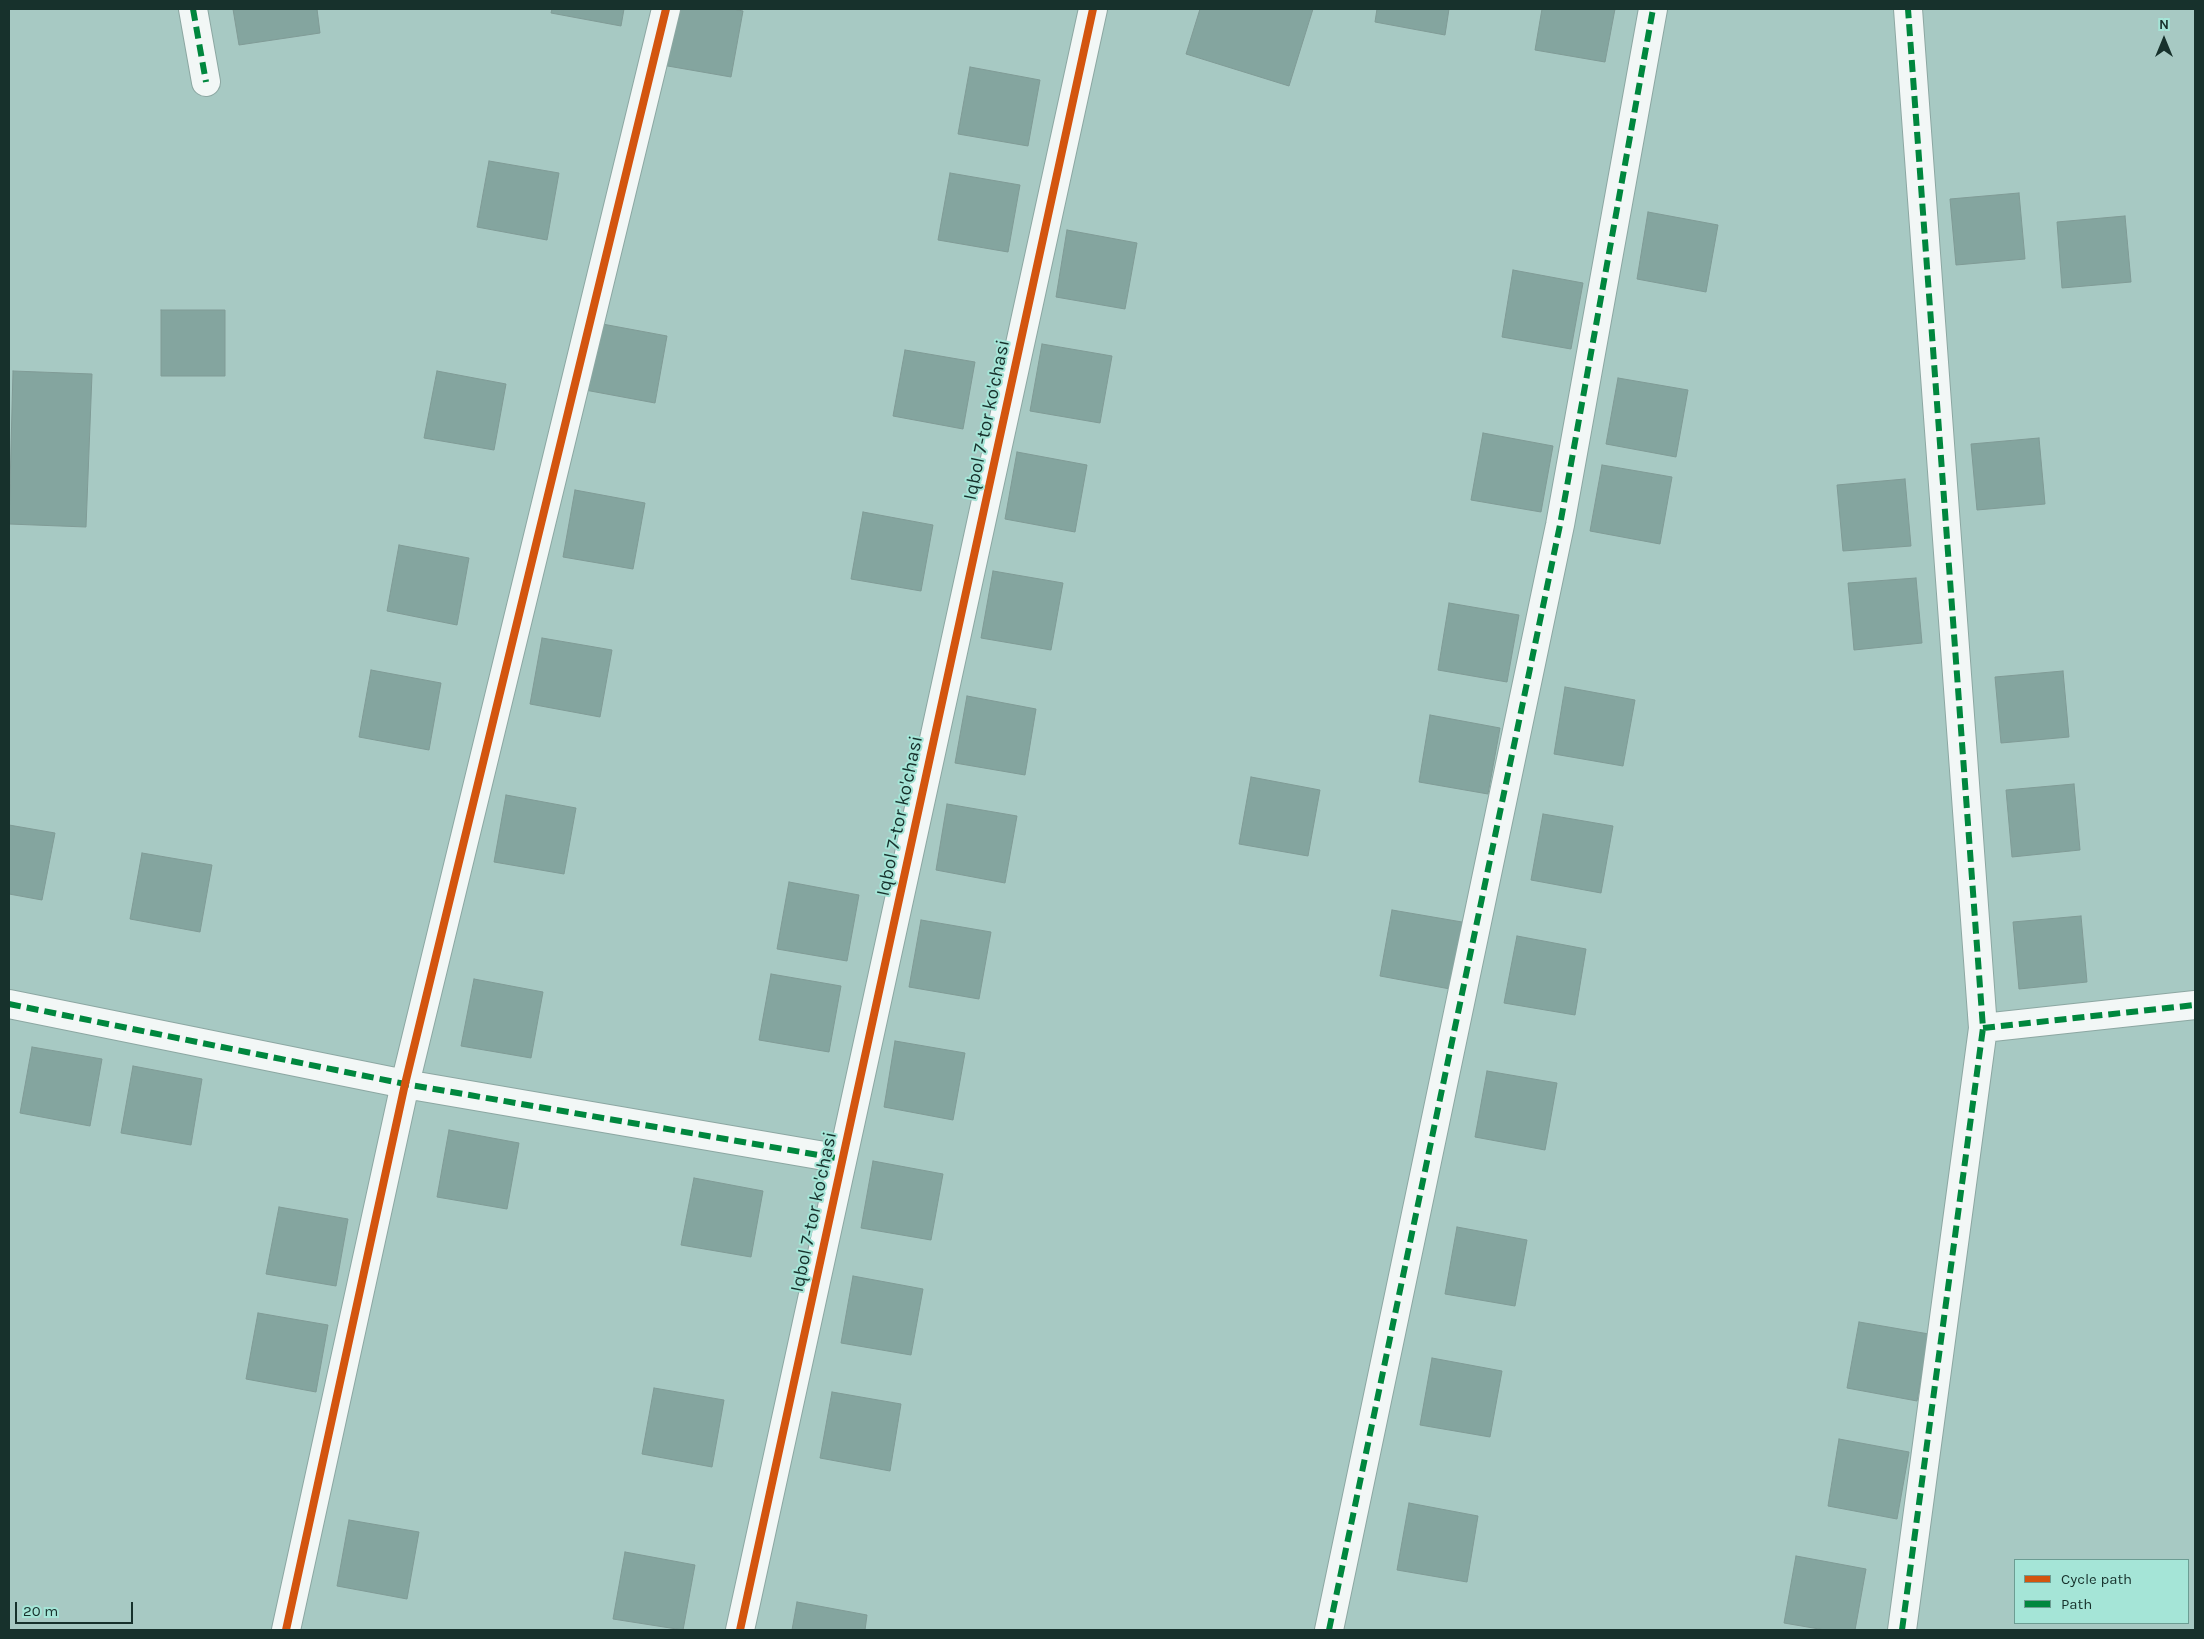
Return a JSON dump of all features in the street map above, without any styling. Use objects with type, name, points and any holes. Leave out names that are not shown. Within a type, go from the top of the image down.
[{"type":"street","points":[[193,9],[206,82]]},
{"type":"street","points":[[286,1630],[405,1084],[666,9]]},
{"type":"street","name":"Iqbol 7-tor ko'chasi","points":[[740,1630],[1093,9]]},
{"type":"street","points":[[1329,1630],[1560,525],[1652,9]]},
{"type":"street","points":[[1902,1630],[1983,1028],[1908,9]]},
{"type":"street","points":[[9,1004],[405,1084],[842,1159]]},
{"type":"street","points":[[1983,1028],[2195,1005]]},
{"type":"building","points":[[233,9],[317,9],[320,33],[239,45]]},
{"type":"building","points":[[552,9],[624,9],[621,26],[551,13]]},
{"type":"building","points":[[672,9],[733,9],[743,11],[731,77],[662,65]]},
{"type":"building","points":[[1200,9],[1313,9],[1289,86],[1186,54]]},
{"type":"building","points":[[1377,9],[1449,9],[1445,35],[1375,22]]},
{"type":"building","points":[[1542,9],[1615,9],[1605,62],[1535,50]]},
{"type":"building","points":[[970,67],[1040,80],[1028,146],[958,134]]},
{"type":"building","points":[[489,161],[559,173],[547,240],[477,227]]},
{"type":"building","points":[[950,173],[1020,185],[1008,252],[938,240]]},
{"type":"building","points":[[2019,193],[2025,259],[1956,265],[1950,199]]},
{"type":"building","points":[[1648,212],[1718,225],[1706,292],[1637,279]]},
{"type":"building","points":[[2125,216],[2131,282],[2062,288],[2057,222]]},
{"type":"building","points":[[1067,230],[1137,243],[1125,309],[1056,297]]},
{"type":"building","points":[[1513,270],[1583,283],[1571,349],[1502,337]]},
{"type":"building","points":[[161,310],[225,310],[225,376],[161,376]]},
{"type":"building","points":[[597,323],[667,336],[655,403],[585,390]]},
{"type":"building","points":[[1042,344],[1112,356],[1100,423],[1030,411]]},
{"type":"building","points":[[905,350],[975,362],[963,429],[893,416]]},
{"type":"building","points":[[13,371],[92,374],[86,527],[9,524]]},
{"type":"building","points":[[437,371],[506,384],[494,450],[424,438]]},
{"type":"building","points":[[1618,378],[1688,390],[1676,457],[1606,444]]},
{"type":"building","points":[[1483,433],[1553,446],[1541,512],[1471,500]]},
{"type":"building","points":[[2039,438],[2045,504],[1977,510],[1971,444]]},
{"type":"building","points":[[1017,452],[1087,465],[1075,532],[1005,519]]},
{"type":"building","points":[[1602,465],[1672,477],[1660,544],[1590,531]]},
{"type":"building","points":[[1905,479],[1911,546],[1843,551],[1837,485]]},
{"type":"building","points":[[575,490],[645,503],[633,569],[563,557]]},
{"type":"building","points":[[863,512],[933,525],[921,591],[851,579]]},
{"type":"building","points":[[399,545],[469,558],[457,625],[387,611]]},
{"type":"building","points":[[993,571],[1063,583],[1051,650],[981,638]]},
{"type":"building","points":[[1916,578],[1922,643],[1854,650],[1848,583]]},
{"type":"building","points":[[1449,603],[1519,615],[1507,682],[1438,670]]},
{"type":"building","points":[[542,638],[612,650],[600,717],[530,704]]},
{"type":"building","points":[[371,670],[441,683],[429,750],[359,737]]},
{"type":"building","points":[[2063,671],[2069,737],[2001,743],[1995,677]]},
{"type":"building","points":[[1565,687],[1635,700],[1623,766],[1554,754]]},
{"type":"building","points":[[967,696],[1036,709],[1025,775],[955,763]]},
{"type":"building","points":[[1430,715],[1500,728],[1488,794],[1419,782]]},
{"type":"building","points":[[1251,777],[1320,790],[1308,856],[1239,844]]},
{"type":"building","points":[[2074,784],[2080,850],[2012,857],[2006,790]]},
{"type":"building","points":[[506,795],[576,808],[564,874],[494,862]]},
{"type":"building","points":[[947,804],[1017,816],[1005,883],[936,870]]},
{"type":"building","points":[[1543,814],[1613,826],[1601,893],[1531,880]]},
{"type":"building","points":[[9,825],[55,833],[42,900],[9,894]]},
{"type":"building","points":[[142,853],[212,865],[200,932],[130,919]]},
{"type":"building","points":[[789,882],[859,895],[847,961],[777,949]]},
{"type":"building","points":[[1392,910],[1462,922],[1450,989],[1380,976]]},
{"type":"building","points":[[2081,916],[2087,982],[2019,989],[2013,922]]},
{"type":"building","points":[[921,920],[991,932],[979,999],[909,987]]},
{"type":"building","points":[[1517,936],[1586,949],[1575,1015],[1504,1003]]},
{"type":"building","points":[[771,974],[841,986],[829,1052],[759,1040]]},
{"type":"building","points":[[474,979],[543,992],[531,1058],[461,1046]]},
{"type":"building","points":[[895,1041],[965,1053],[953,1120],[884,1107]]},
{"type":"building","points":[[32,1047],[102,1059],[90,1126],[20,1113]]},
{"type":"building","points":[[133,1066],[202,1079],[191,1145],[121,1133]]},
{"type":"building","points":[[1487,1071],[1557,1083],[1545,1150],[1475,1137]]},
{"type":"building","points":[[449,1130],[519,1143],[507,1209],[437,1197]]},
{"type":"building","points":[[873,1161],[943,1174],[931,1240],[861,1228]]},
{"type":"building","points":[[694,1178],[763,1191],[751,1257],[681,1245]]},
{"type":"building","points":[[279,1207],[348,1219],[336,1286],[266,1274]]},
{"type":"building","points":[[1457,1227],[1527,1240],[1515,1306],[1445,1294]]},
{"type":"building","points":[[853,1276],[923,1289],[911,1355],[841,1343]]},
{"type":"building","points":[[258,1313],[328,1325],[316,1392],[246,1379]]},
{"type":"building","points":[[1859,1322],[1929,1334],[1917,1401],[1847,1388]]},
{"type":"building","points":[[1432,1358],[1502,1371],[1490,1437],[1420,1425]]},
{"type":"building","points":[[654,1388],[724,1400],[712,1467],[642,1454]]},
{"type":"building","points":[[832,1392],[901,1404],[890,1471],[820,1458]]},
{"type":"building","points":[[1839,1439],[1909,1452],[1897,1519],[1828,1506]]},
{"type":"building","points":[[1409,1503],[1478,1516],[1467,1582],[1397,1570]]},
{"type":"building","points":[[349,1520],[419,1532],[407,1599],[337,1586]]},
{"type":"building","points":[[625,1552],[695,1565],[683,1630],[613,1619]]},
{"type":"building","points":[[1796,1556],[1866,1569],[1855,1630],[1825,1630],[1784,1623]]},
{"type":"building","points":[[797,1602],[867,1615],[865,1630],[792,1630]]},
{"type":"marked path","points":[[193,9],[206,82]]},
{"type":"marked path","points":[[1329,1630],[1560,525],[1653,9]]},
{"type":"marked path","points":[[1902,1630],[1983,1028],[1908,9]]},
{"type":"marked path","points":[[9,1004],[405,1084],[842,1159]]},
{"type":"marked path","points":[[1983,1028],[2195,1005]]},
{"type":"cycle path","points":[[286,1630],[405,1084],[666,9]]},
{"type":"cycle path","points":[[740,1630],[1093,9]]}]
